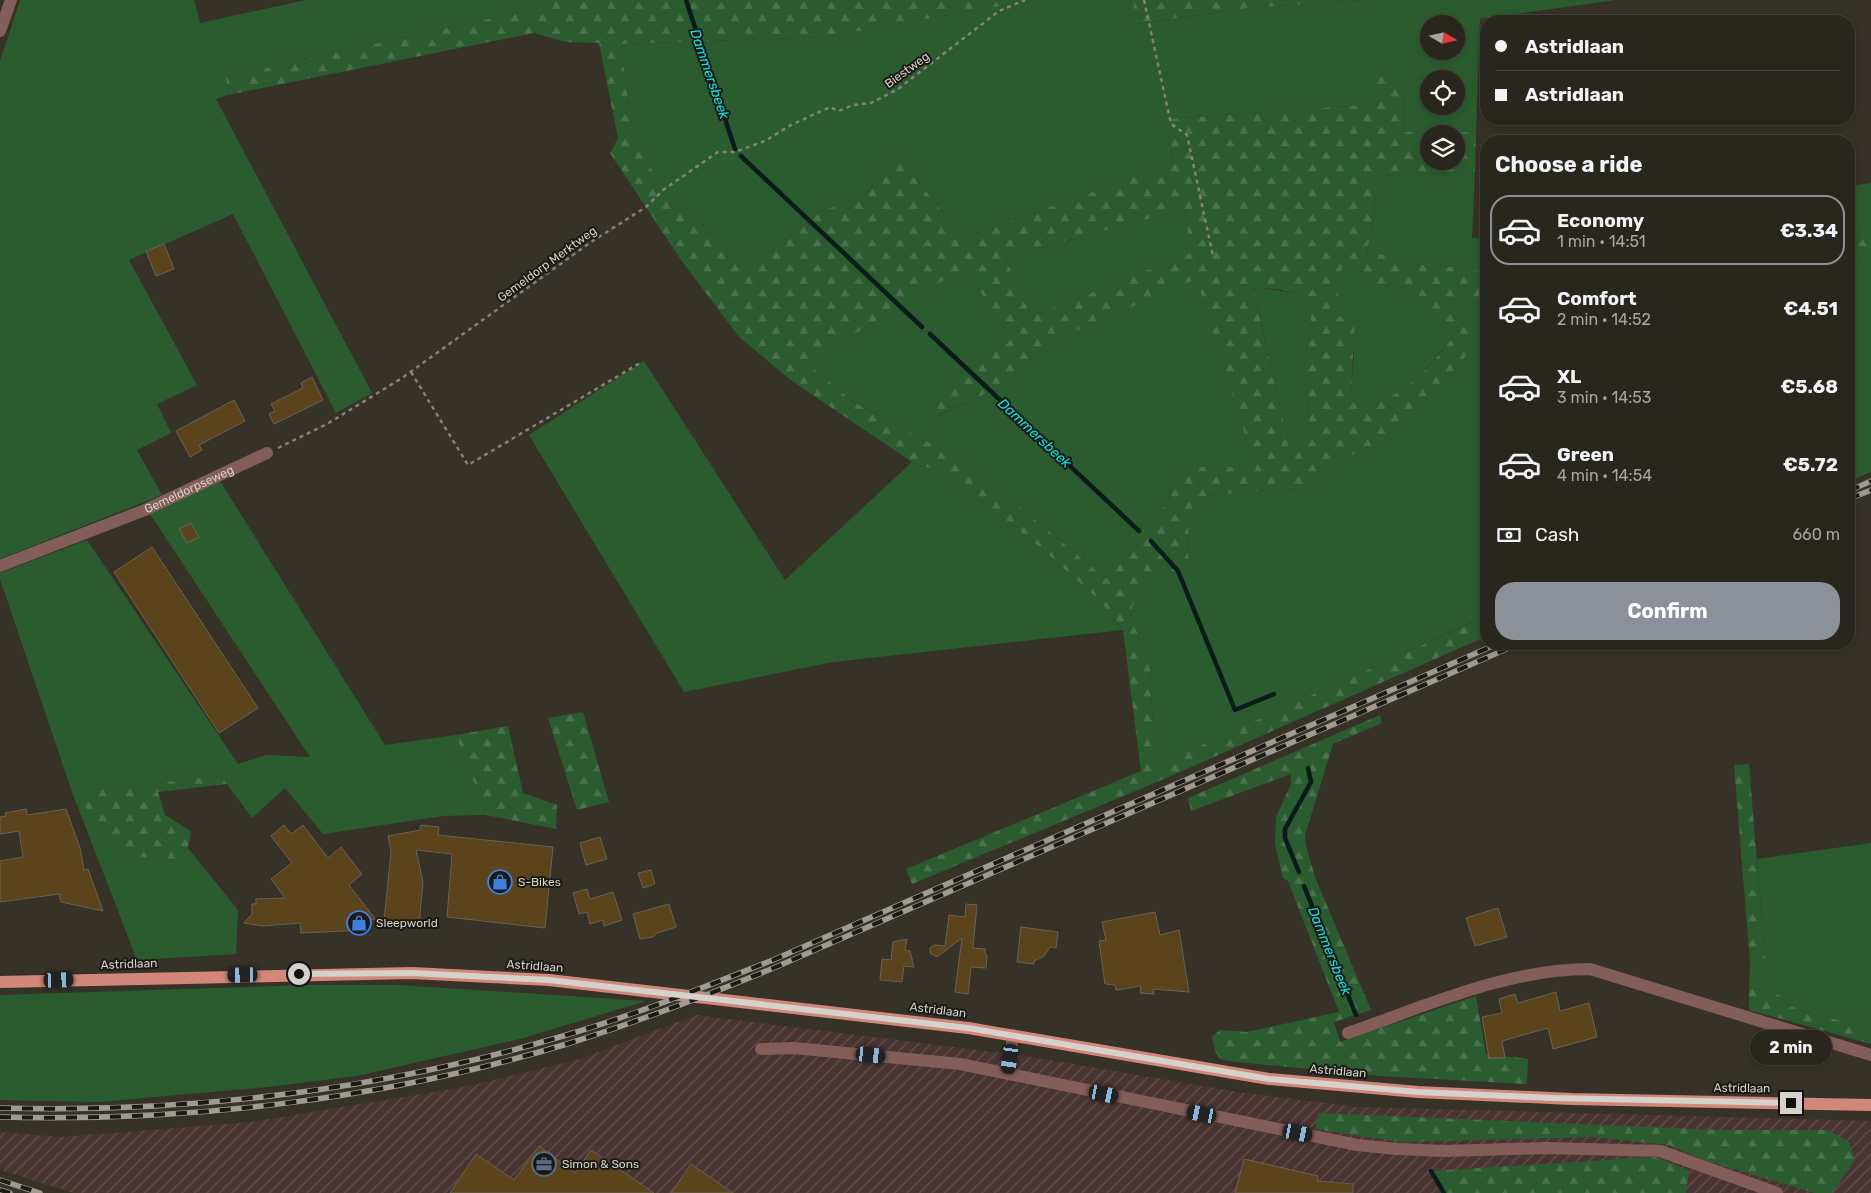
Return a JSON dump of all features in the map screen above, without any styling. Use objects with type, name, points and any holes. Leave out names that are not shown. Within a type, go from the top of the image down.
[{"type":"main road","name":"Astridlaan","points":[[0,982],[412,973],[549,980],[832,1011],[1013,1035],[1269,1079],[1390,1089],[1572,1099],[1871,1105]]},
{"type":"street","points":[[0,31],[11,0]]},
{"type":"street","name":"Gemeldorpseweg","points":[[0,566],[144,510],[267,453]]},
{"type":"street","points":[[1348,1032],[1494,984],[1560,969],[1590,968],[1871,1055]]},
{"type":"street","points":[[1008,1074],[1013,1035]]},
{"type":"street","points":[[760,1049],[794,1048],[960,1064],[1347,1143],[1386,1148],[1445,1151],[1547,1148],[1660,1151],[1777,1193]]},
{"type":"path","name":"Biestweg","points":[[735,152],[765,142],[791,125],[830,107],[838,111],[853,105],[871,103],[898,89],[999,11],[1025,0]]},
{"type":"path","points":[[1144,0],[1171,124],[1187,135],[1213,256]]},
{"type":"path","name":"Gemeldorp Merktweg","points":[[267,453],[370,399],[411,372],[591,242],[646,208],[663,190],[684,175],[718,152],[735,152]]},
{"type":"path","points":[[411,372],[468,465],[640,363]]},
{"type":"shaded area","points":[[696,1015],[1026,1056],[1238,1092],[1357,1107],[1871,1121],[1871,1193],[73,1193],[0,1170],[0,1132],[61,1137],[251,1122],[464,1087],[580,1059]]},
{"type":"green space","points":[[20,0],[194,0],[200,23],[306,0],[546,0],[547,6],[226,77],[228,95],[216,99],[372,393],[336,413],[233,214],[129,260],[197,385],[157,404],[171,433],[137,450],[162,495],[0,559],[0,61]]},
{"type":"green space","points":[[546,0],[1034,0],[825,37],[621,44],[631,121],[642,153],[658,180],[724,247],[750,263],[760,260],[822,211],[867,194],[895,153],[964,238],[1173,163],[1167,119],[1375,104],[1375,78],[1381,72],[1393,76],[1403,82],[1403,132],[1420,132],[1420,170],[1465,170],[1465,132],[1476,132],[1475,172],[1379,176],[1367,255],[1388,254],[1406,265],[1438,265],[1480,271],[1480,310],[1458,299],[1454,308],[1480,328],[1480,333],[1460,365],[1406,415],[1385,439],[1354,454],[1323,473],[1306,490],[1274,489],[1197,497],[1189,522],[1189,565],[1173,574],[1150,574],[1133,604],[1131,616],[1150,666],[1155,766],[1473,622],[1478,640],[1164,779],[912,884],[906,869],[1141,771],[1123,630],[1099,600],[1042,549],[949,475],[912,462],[792,381],[740,338],[681,260],[610,153],[618,138],[599,43],[566,42],[534,33],[228,95],[226,77],[547,6]],"holes":[[[1185,209],[1191,253],[1031,317],[1005,257]],[[1342,267],[1364,272],[1362,282],[1413,289],[1456,333],[1425,370],[1401,391],[1387,399],[1357,408],[1351,392],[1355,319],[1335,316]],[[966,270],[1012,339],[942,389],[933,405],[935,417],[998,388],[1013,377],[1048,343],[1196,279],[1256,470],[1209,465],[1177,474],[1167,503],[1136,547],[1106,579],[969,464],[852,401],[807,363],[957,272]],[[1253,288],[1277,289],[1296,293],[1311,318],[1305,367],[1309,421],[1302,447],[1292,459]]]},
{"type":"green space","points":[[1034,0],[1133,0],[1137,24],[1249,8],[1362,0],[1616,0],[1509,15],[1480,15],[1476,132],[1465,132],[1465,125],[1420,125],[1420,132],[1403,132],[1404,91],[1375,78],[1375,104],[1167,119],[1173,163],[964,238],[895,153],[867,194],[822,211],[760,260],[750,263],[724,247],[658,180],[642,153],[631,121],[621,44],[825,37]]},
{"type":"green space","points":[[1133,0],[1362,0],[1249,8],[1136,24]]},
{"type":"green space","points":[[1475,172],[1472,238],[1480,237],[1480,271],[1438,265],[1406,265],[1387,254],[1367,256],[1379,176]]},
{"type":"green space","points":[[1871,183],[1871,226],[1855,228],[1855,185]]},
{"type":"green space","points":[[1185,209],[1192,253],[1031,317],[1005,257]]},
{"type":"green space","points":[[1871,226],[1871,256],[1855,260],[1855,228]]},
{"type":"green space","points":[[1871,256],[1871,472],[1855,479],[1855,260]]},
{"type":"green space","points":[[1342,266],[1364,272],[1362,282],[1413,289],[1456,333],[1435,359],[1401,391],[1374,405],[1357,409],[1351,392],[1354,352],[1335,316]]},
{"type":"green space","points":[[966,269],[1012,339],[950,382],[936,417],[998,388],[1013,377],[1048,343],[1196,278],[1256,470],[1177,474],[1167,503],[1136,547],[1106,579],[969,464],[852,401],[807,363],[957,272]]},
{"type":"green space","points":[[1253,287],[1296,293],[1311,318],[1305,367],[1309,421],[1302,447],[1292,459]]},
{"type":"green space","points":[[1458,299],[1480,310],[1480,328],[1454,308]]},
{"type":"green space","points":[[1480,333],[1480,639],[1478,640],[1472,622],[1155,767],[1150,666],[1131,617],[1133,604],[1150,574],[1173,574],[1189,565],[1189,522],[1197,497],[1274,489],[1306,490],[1323,473],[1354,454],[1385,439],[1406,415],[1460,365]]},
{"type":"green space","points":[[644,361],[785,580],[912,462],[949,475],[1042,549],[1099,600],[1123,630],[833,662],[684,692],[529,435]]},
{"type":"green space","points":[[220,481],[385,745],[456,735],[486,815],[443,816],[323,834],[285,788],[252,818],[221,776],[79,794],[104,842],[111,847],[130,854],[161,859],[179,859],[188,848],[238,910],[236,954],[137,960],[72,792],[0,579],[0,573],[87,540],[238,764],[266,755],[310,757],[150,514]]},
{"type":"green space","points":[[583,712],[609,802],[577,810],[548,718]]},
{"type":"green space","points":[[1380,715],[1382,723],[1333,744],[1305,835],[1306,846],[1315,877],[1371,1010],[1334,1022],[1340,1042],[1476,996],[1486,1054],[1528,1059],[1527,1084],[1381,1076],[1237,1062],[1220,1059],[1215,1051],[1212,1037],[1220,1030],[1247,1032],[1339,1012],[1288,881],[1283,878],[1275,844],[1276,817],[1291,784],[1291,774],[1191,811],[1188,798]]},
{"type":"green space","points":[[508,726],[523,793],[557,805],[556,829],[486,815],[456,735]]},
{"type":"green space","points":[[1749,764],[1765,960],[1750,962],[1734,765]]},
{"type":"green space","points":[[221,776],[227,784],[158,792],[165,815],[191,831],[188,848],[179,859],[160,859],[130,854],[104,842],[94,827],[78,794],[88,791]]},
{"type":"green space","points":[[1871,843],[1871,1025],[1816,1015],[1794,1008],[1784,1002],[1780,995],[1749,988],[1750,962],[1765,960],[1757,859]]},
{"type":"green space","points":[[306,985],[398,985],[646,1001],[520,1039],[356,1076],[268,1087],[99,1102],[0,1100],[0,995]]},
{"type":"green space","points":[[1749,988],[1780,995],[1784,1002],[1794,1008],[1816,1015],[1871,1025],[1871,1044],[1749,1010]]},
{"type":"green space","points":[[1319,1113],[1717,1130],[1828,1130],[1849,1142],[1855,1160],[1832,1193],[1815,1193],[1704,1160],[1669,1145],[1594,1137],[1402,1142],[1315,1129]]},
{"type":"green space","points":[[1655,1157],[1689,1170],[1686,1193],[1441,1193],[1431,1171]]},
{"type":"building","points":[[164,244],[174,269],[156,276],[146,251]]},
{"type":"building","points":[[312,377],[323,400],[274,424],[269,414],[275,411],[271,404],[303,388],[301,383]]},
{"type":"building","points":[[234,400],[245,421],[199,445],[202,450],[190,457],[176,431]]},
{"type":"building","points":[[191,523],[199,537],[187,543],[179,529]]},
{"type":"building","points":[[152,547],[258,708],[219,733],[114,572]]},
{"type":"building","points":[[26,809],[27,815],[66,809],[80,848],[84,870],[88,869],[103,911],[61,902],[59,894],[0,902],[0,861],[23,857],[19,831],[0,834],[0,817],[6,816],[5,813]]},
{"type":"building","points":[[284,825],[291,834],[303,825],[328,858],[341,847],[362,874],[349,885],[376,920],[366,919],[366,930],[301,933],[300,923],[263,926],[244,923],[252,914],[252,904],[256,904],[256,899],[285,898],[271,879],[292,863],[271,836]]},
{"type":"building","name":"S-Bikes","points":[[421,825],[439,827],[438,835],[553,847],[545,928],[447,917],[452,854],[416,850],[423,882],[419,925],[384,921],[391,852],[388,836],[420,830]]},
{"type":"building","points":[[600,837],[607,859],[586,865],[580,843]]},
{"type":"building","points":[[651,870],[655,884],[643,888],[638,873]]},
{"type":"building","points":[[587,889],[590,899],[613,892],[622,920],[604,926],[603,920],[590,924],[587,912],[579,914],[573,893]]},
{"type":"building","points":[[669,904],[676,927],[657,933],[653,937],[640,939],[633,914]]},
{"type":"building","points":[[966,904],[977,905],[973,948],[985,949],[985,954],[987,955],[986,968],[971,967],[968,994],[955,992],[962,938],[937,957],[930,953],[930,948],[934,945],[945,946],[949,915],[965,917]]},
{"type":"building","points":[[1498,908],[1507,937],[1475,946],[1466,918]]},
{"type":"building","points":[[1155,912],[1160,935],[1179,930],[1189,992],[1153,989],[1154,994],[1140,993],[1141,986],[1116,990],[1115,985],[1105,984],[1099,941],[1106,940],[1102,922]]},
{"type":"building","points":[[1021,927],[1058,932],[1056,948],[1050,947],[1044,956],[1034,961],[1034,964],[1017,962]]},
{"type":"building","points":[[907,939],[905,950],[910,951],[914,967],[904,966],[902,982],[880,980],[882,959],[891,960],[893,942]]},
{"type":"building","points":[[1556,992],[1560,1011],[1589,1003],[1597,1037],[1553,1049],[1548,1028],[1502,1041],[1505,1058],[1489,1058],[1482,1017],[1502,1013],[1499,999],[1515,994],[1518,1003]]},
{"type":"building","name":"Simon & Sons","points":[[539,1146],[575,1173],[591,1150],[654,1193],[450,1193],[476,1154],[514,1180]]},
{"type":"building","points":[[1244,1159],[1318,1176],[1317,1181],[1353,1184],[1353,1193],[1235,1193]]},
{"type":"building","points":[[691,1164],[733,1193],[671,1193]]},
{"type":"waterway","name":"Dammersbeek","points":[[686,0],[735,149]]},
{"type":"waterway","name":"Dammersbeek","points":[[741,156],[922,327]]},
{"type":"waterway","name":"Dammersbeek","points":[[930,334],[1139,531]]},
{"type":"waterway","name":"Dammersbeek","points":[[1151,541],[1178,571],[1235,710],[1274,694]]},
{"type":"waterway","name":"Dammersbeek","points":[[1299,872],[1285,838],[1285,829],[1311,782],[1308,768]]},
{"type":"waterway","name":"Dammersbeek","points":[[1304,886],[1356,1015]]},
{"type":"waterway","name":"Dammersbeek","points":[[1431,1171],[1444,1193]]},
{"type":"railway","points":[[1855,488],[1871,481]]},
{"type":"railway","points":[[1855,497],[1871,490]]},
{"type":"railway","points":[[0,1108],[71,1109],[143,1106],[214,1102],[284,1094],[355,1084],[425,1071],[494,1055],[590,1028],[773,960],[1483,650]]},
{"type":"railway","points":[[0,1117],[72,1118],[144,1115],[216,1111],[288,1103],[431,1079],[570,1043],[674,1007],[776,967],[1504,650]]},
{"type":"railway","points":[[0,1180],[40,1193]]},
{"type":"railway","points":[[0,1190],[10,1193]]},
{"type":"place","name":"S-Bikes","points":[[500,882]]},
{"type":"place","name":"Sleepworld","points":[[359,923]]},
{"type":"place","name":"Simon & Sons","points":[[544,1164]]},
{"type":"route","points":[[299,974],[412,973],[549,980],[968,1028],[1269,1079],[1418,1092],[1572,1099],[1791,1103]]}]
